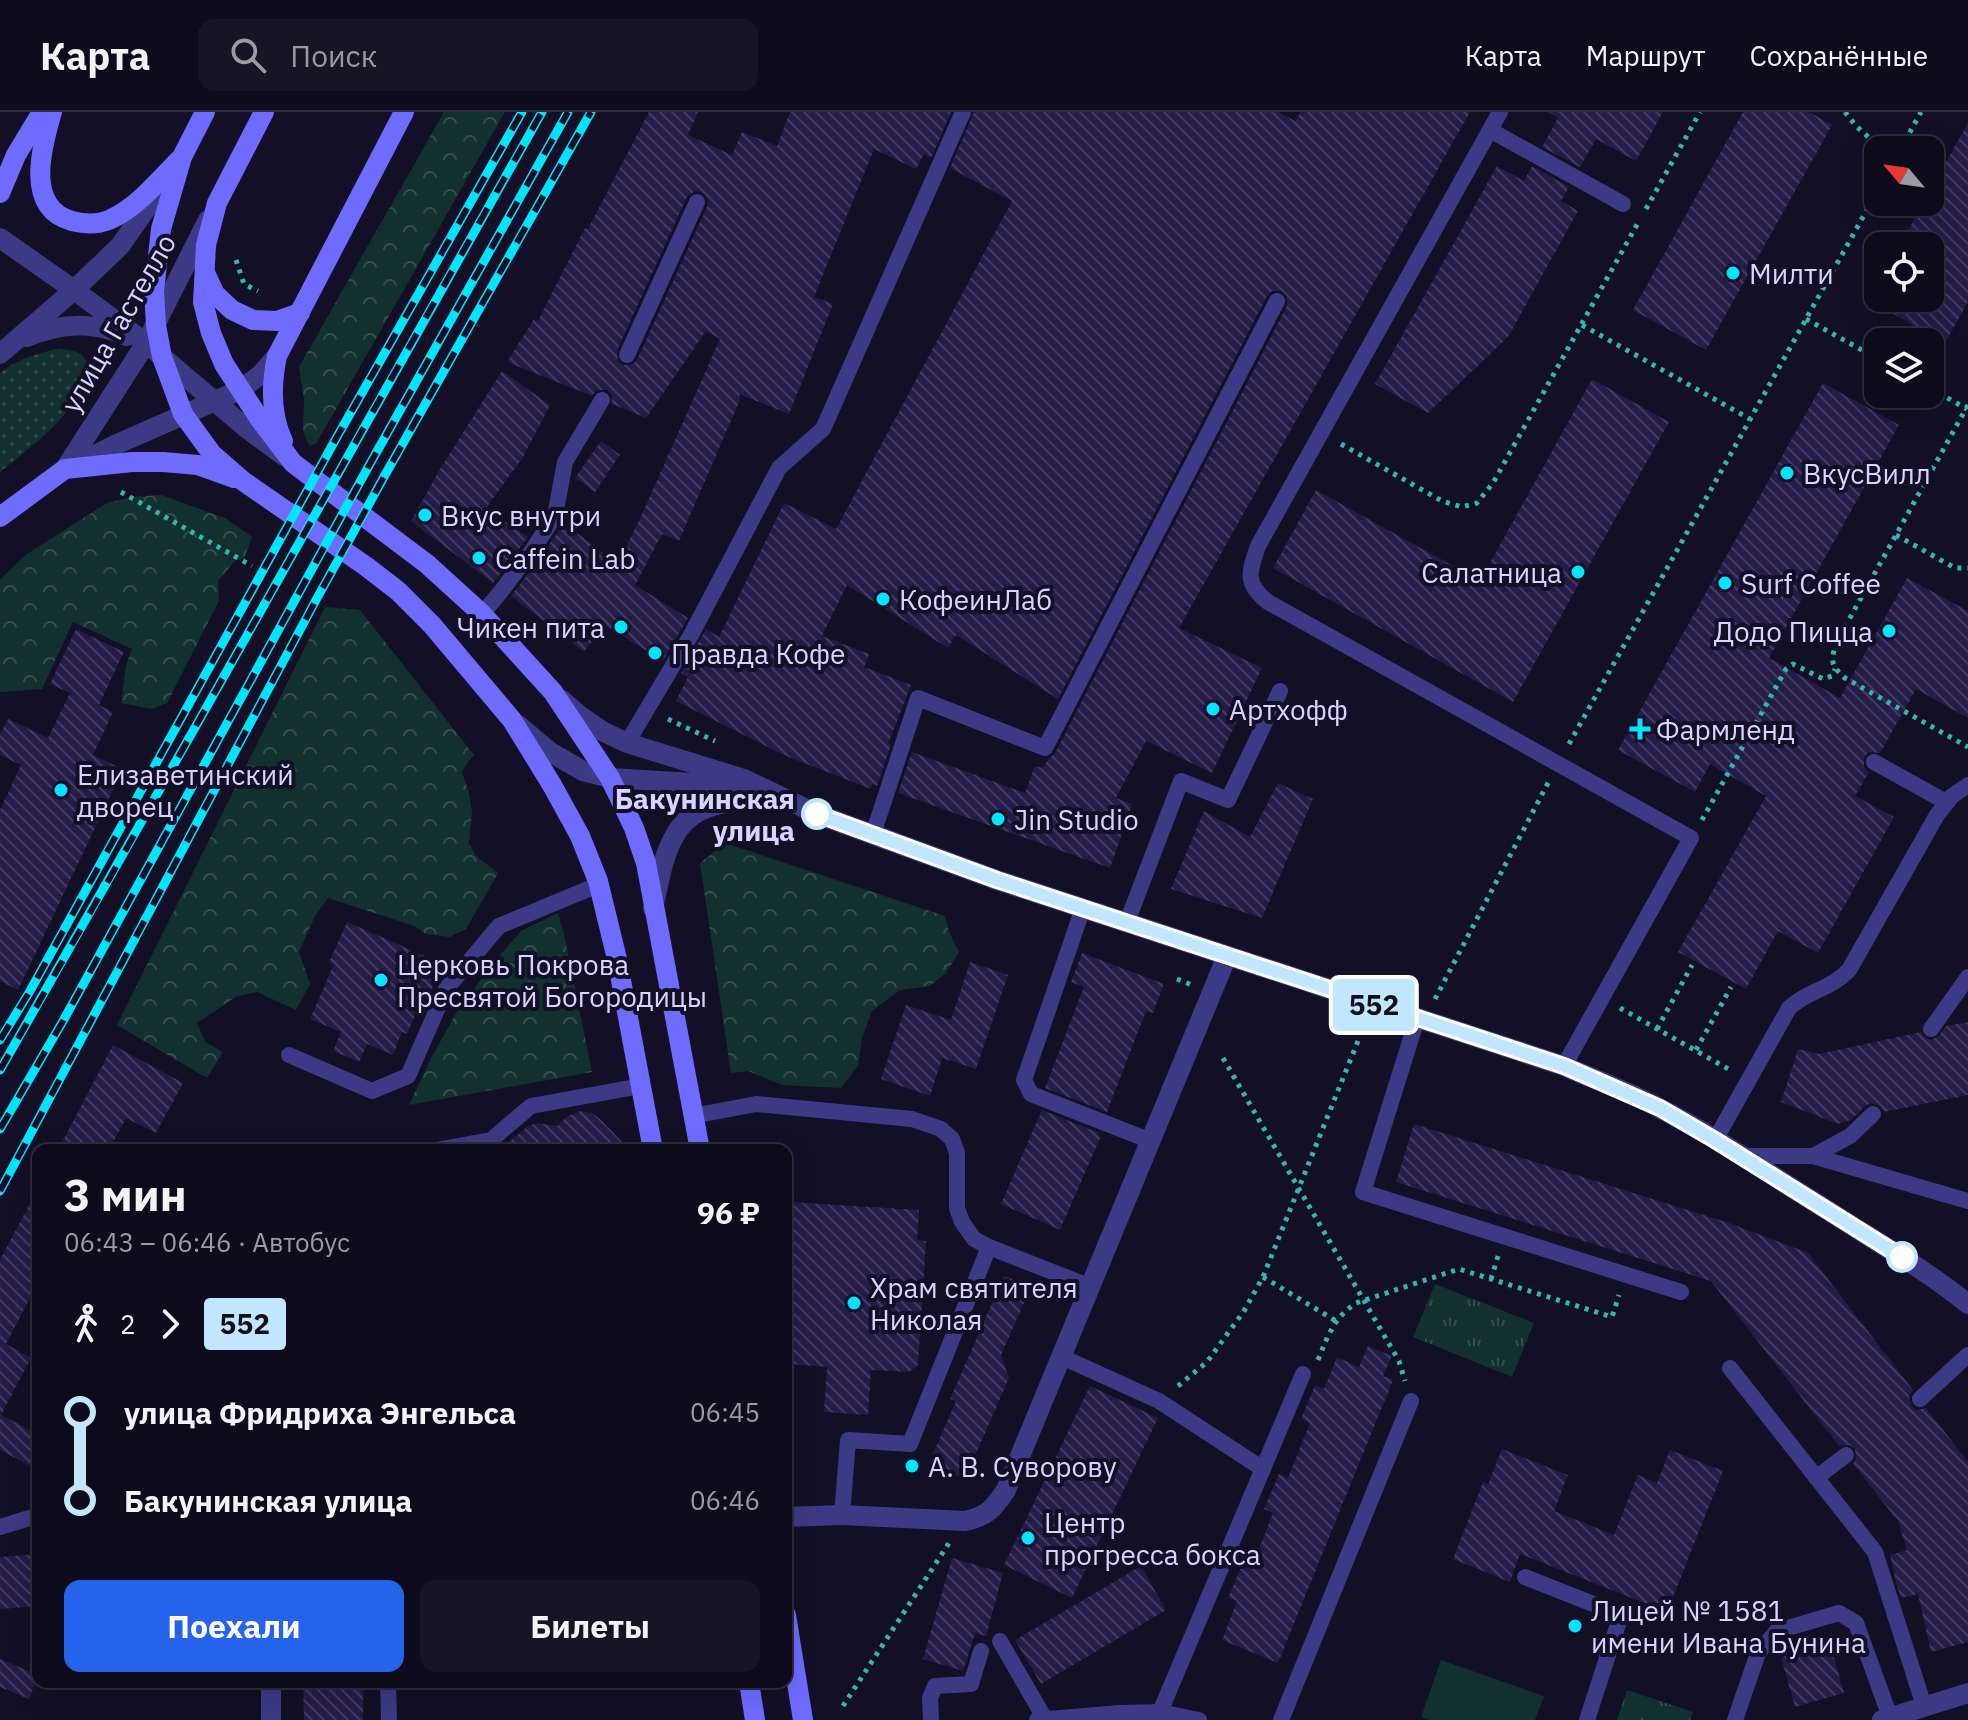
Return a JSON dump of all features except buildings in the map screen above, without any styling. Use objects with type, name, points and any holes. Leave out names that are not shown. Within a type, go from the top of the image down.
[{"type":"main road","points":[[0,193],[16,155],[42,112]]},
{"type":"main road","points":[[52,112],[40,169],[41,188],[51,207],[66,219],[87,225],[107,221],[134,205],[182,157]]},
{"type":"main road","points":[[205,112],[182,157],[161,229],[154,291],[154,350],[183,414],[212,454],[243,481],[398,591],[432,625],[512,720],[580,836],[598,885],[617,959],[652,1144]]},
{"type":"main road","points":[[264,112],[217,203],[206,245],[203,302],[224,364],[293,463],[427,564],[482,614],[553,692],[610,778],[634,828],[646,863],[699,1144]]},
{"type":"main road","points":[[293,463],[280,436],[273,406],[272,380],[277,356],[404,112]]},
{"type":"main road","points":[[204,270],[215,294],[232,310],[253,320],[277,321],[300,313]]},
{"type":"main road","points":[[65,469],[163,462],[198,465],[243,481]]},
{"type":"main road","name":"улица Гастелло","points":[[0,517],[65,469]]},
{"type":"main road","points":[[792,1652],[803,1720]]},
{"type":"main road","points":[[750,1688],[755,1720]]},
{"type":"street","name":"улица Гастелло","points":[[6,349],[120,246],[182,157]]},
{"type":"street","name":"улица Гастелло","points":[[156,325],[217,203]]},
{"type":"street","points":[[0,238],[154,350],[246,428],[293,463]]},
{"type":"street","points":[[6,349],[45,330],[76,324],[113,330],[154,350]]},
{"type":"street","name":"улица Гастелло","points":[[65,469],[154,350]]},
{"type":"street","points":[[65,469],[240,390],[260,375],[277,356]]},
{"type":"street","points":[[553,692],[602,731],[627,743],[744,779],[817,814],[997,880],[1564,1066],[1660,1108],[1715,1140],[1902,1257],[1968,1304]]},
{"type":"street","points":[[512,720],[550,752],[583,771],[610,778],[710,784],[792,802]]},
{"type":"street","points":[[653,908],[666,855],[687,818],[710,806],[731,802],[792,802]]},
{"type":"street","points":[[792,1517],[842,1515],[965,1521],[981,1517],[994,1508],[1006,1490],[1227,956]]},
{"type":"street","points":[[271,1688],[271,1720]]},
{"type":"street","points":[[1886,1719],[1968,1693]]},
{"type":"lane","points":[[627,743],[691,635],[779,468],[823,429],[963,112]]},
{"type":"lane","points":[[1500,112],[1258,546],[1249,570],[1251,583],[1268,602],[1691,838],[1564,1066]]},
{"type":"lane","points":[[1490,130],[1623,204]]},
{"type":"lane","points":[[627,355],[697,202]]},
{"type":"lane","points":[[873,834],[918,698],[1045,748],[1277,301]]},
{"type":"lane","points":[[482,614],[555,516],[565,462],[602,400]]},
{"type":"lane","points":[[1127,922],[1181,781],[1228,800],[1280,691]]},
{"type":"lane","points":[[1874,762],[1946,802]]},
{"type":"lane","points":[[1715,1140],[1789,1008],[1798,1000],[1833,985],[1849,970],[1937,815],[1946,802],[1968,785]]},
{"type":"lane","points":[[289,1055],[372,1091],[408,1076],[446,989],[499,926],[598,885]]},
{"type":"lane","points":[[1083,908],[1024,1080],[1031,1094],[1151,1141]]},
{"type":"lane","points":[[1931,1029],[1968,977]]},
{"type":"lane","points":[[1420,1020],[1363,1192],[1681,1292]]},
{"type":"lane","points":[[469,1144],[491,1140],[531,1106],[641,1086]]},
{"type":"lane","points":[[693,1116],[756,1104],[912,1119],[941,1129],[952,1139],[957,1153],[957,1208],[974,1239],[1091,1287]]},
{"type":"lane","points":[[1813,1156],[1850,1136],[1873,1114]]},
{"type":"lane","points":[[1740,1156],[1813,1156],[1968,1201]]},
{"type":"lane","points":[[842,1515],[848,1440],[910,1444],[989,1247]]},
{"type":"lane","points":[[1920,1399],[1968,1355]]},
{"type":"lane","points":[[1062,1357],[1159,1401],[1263,1469]]},
{"type":"lane","points":[[1730,1368],[1875,1552],[1924,1706]]},
{"type":"lane","points":[[1160,1712],[1303,1374]]},
{"type":"lane","points":[[1281,1720],[1411,1401]]},
{"type":"lane","points":[[1816,1478],[1846,1455]]},
{"type":"lane","points":[[0,1527],[32,1517]]},
{"type":"lane","points":[[1525,1577],[1621,1615],[1587,1720]]},
{"type":"lane","points":[[1735,1720],[1758,1653],[1777,1631],[1839,1613],[1856,1623],[1886,1719]]},
{"type":"lane","points":[[1000,1641],[1045,1719]]},
{"type":"lane","points":[[931,1720],[930,1698],[935,1686],[971,1684],[981,1651]]},
{"type":"lane","points":[[388,1688],[389,1720]]},
{"type":"lane","points":[[1037,1720],[1160,1712],[1199,1720]]},
{"type":"path","points":[[1321,433],[1442,501],[1462,507],[1477,503],[1493,483],[1700,112]]},
{"type":"path","points":[[1845,112],[1867,136]]},
{"type":"path","points":[[1908,136],[1921,112]]},
{"type":"path","points":[[1420,1020],[1558,764],[1864,215]]},
{"type":"path","points":[[236,260],[244,284],[268,296]]},
{"type":"path","points":[[1806,319],[1864,351]]},
{"type":"path","points":[[1582,325],[1750,419]]},
{"type":"path","points":[[1944,396],[1967,408],[1836,643],[1831,659],[1835,669],[1845,678],[1968,747]]},
{"type":"path","points":[[121,492],[252,566]]},
{"type":"path","points":[[1896,535],[1955,568],[1968,568]]},
{"type":"path","points":[[1691,838],[1786,669],[1793,664],[1823,679],[1832,676],[1835,669]]},
{"type":"path","points":[[1657,1029],[1692,965]]},
{"type":"path","points":[[1177,979],[1193,985]]},
{"type":"path","points":[[1696,1050],[1731,987]]},
{"type":"path","points":[[1602,998],[1749,1080]]},
{"type":"path","points":[[1159,1401],[1207,1362],[1244,1311],[1263,1277],[1360,1036]]},
{"type":"path","points":[[1223,1058],[1399,1361],[1411,1401]]},
{"type":"path","points":[[1491,1279],[1495,1264]]},
{"type":"path","points":[[1318,1361],[1336,1321],[1345,1310],[1363,1300],[1459,1269],[1612,1317],[1616,1304]]},
{"type":"path","points":[[1263,1277],[1336,1321]]},
{"type":"path","points":[[843,1706],[949,1543]]},
{"type":"green space","points":[[444,112],[505,112],[316,444],[309,445],[303,431],[304,400],[299,367]]},
{"type":"green space","points":[[56,349],[82,355],[88,364],[84,381],[54,426],[0,472],[0,373],[26,358]]},
{"type":"green space","points":[[161,495],[225,518],[252,537],[244,559],[236,560],[218,581],[219,601],[167,703],[152,709],[121,703],[126,665],[132,649],[73,622],[42,689],[0,692],[0,579],[27,554],[107,503]]},
{"type":"green space","points":[[325,607],[360,610],[474,755],[462,772],[472,812],[469,843],[476,856],[498,873],[466,929],[449,937],[426,934],[414,926],[328,898],[315,916],[299,952],[310,984],[296,1010],[257,992],[237,996],[197,1023],[205,1042],[223,1052],[207,1078],[117,1025]]},
{"type":"green space","points":[[725,843],[945,916],[959,952],[946,973],[930,986],[900,990],[872,1011],[862,1038],[858,1066],[841,1088],[782,1085],[748,1071],[731,1073],[700,863]]},
{"type":"green space","points":[[558,913],[592,1072],[409,1105],[458,1010],[495,961],[521,931]]},
{"type":"green space","points":[[1435,1284],[1534,1323],[1512,1377],[1413,1337]]},
{"type":"green space","points":[[1441,1660],[1544,1696],[1535,1720],[1429,1720],[1421,1717]]},
{"type":"green space","points":[[1627,1690],[1693,1712],[1690,1720],[1617,1720]]},
{"type":"railway","points":[[0,1040],[522,112]]},
{"type":"railway","points":[[0,1070],[542,112]]},
{"type":"railway","points":[[0,1129],[568,112]]},
{"type":"railway","points":[[0,1191],[316,600],[591,112]]},
{"type":"bus line","name":"552","points":[[817,814],[997,880],[1564,1066],[1660,1108],[1902,1257]]},
{"type":"place","name":"Милти","points":[[1733,273]]},
{"type":"place","name":"ВкусВилл","points":[[1787,473]]},
{"type":"place","name":"Вкус внутри","points":[[425,515]]},
{"type":"place","name":"Caffein Lab","points":[[479,558]]},
{"type":"place","name":"Салатница","points":[[1578,572]]},
{"type":"place","name":"Surf Coffee","points":[[1725,583]]},
{"type":"place","name":"КофеинЛаб","points":[[883,599]]},
{"type":"place","name":"Чикен пита","points":[[621,627]]},
{"type":"place","name":"Додо Пицца","points":[[1889,631]]},
{"type":"place","name":"Правда Кофе","points":[[655,653]]},
{"type":"place","name":"Артхофф","points":[[1213,709]]},
{"type":"place","name":"Фармленд","points":[[1640,729]]},
{"type":"place","name":"Елизаветинский дворец","points":[[61,790]]},
{"type":"place","name":"Бакунинская улица","points":[[817,814]]},
{"type":"place","name":"Jin Studio","points":[[998,819]]},
{"type":"place","name":"Церковь Покрова Пресвятой Богородицы","points":[[381,980]]},
{"type":"place","name":"Храм святителя Николая","points":[[854,1303]]},
{"type":"place","name":"А. В. Суворову","points":[[912,1466]]},
{"type":"place","name":"Центр прогресса бокса","points":[[1028,1538]]},
{"type":"place","name":"Лицей № 1581 имени Ивана Бунина","points":[[1575,1626]]}]
